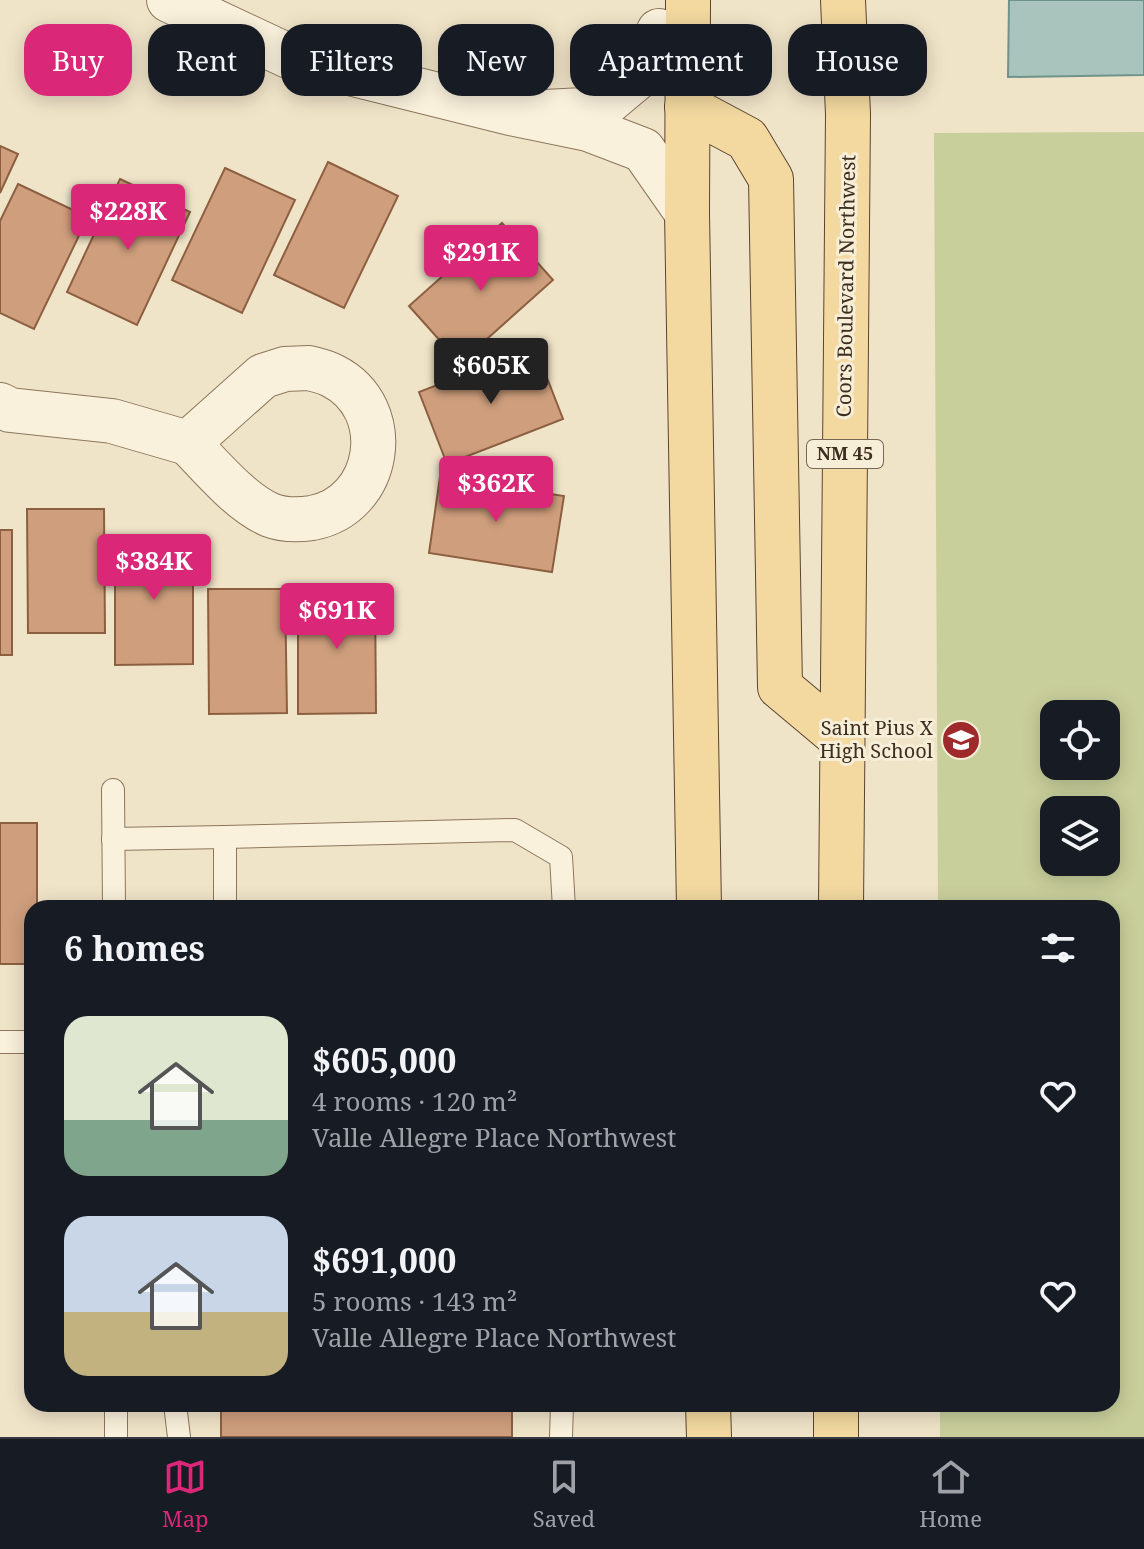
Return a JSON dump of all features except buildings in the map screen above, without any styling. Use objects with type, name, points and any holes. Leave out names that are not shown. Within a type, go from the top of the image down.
[{"type":"main road","name":"Coors Boulevard Northwest","points":[[841,900],[848,130],[843,0]]},
{"type":"main road","points":[[669,10],[687,107],[699,900]]},
{"type":"main road","points":[[687,107],[747,139],[771,179],[780,687],[842,739]]},
{"type":"main road","points":[[836,1412],[836,1437]]},
{"type":"street","points":[[169,0],[297,60],[510,113],[588,129],[643,150],[687,213]]},
{"type":"street","points":[[510,113],[584,110],[608,102],[639,76],[669,10]]},
{"type":"street","points":[[3,410],[112,421],[188,443]]},
{"type":"lane","points":[[113,790],[114,900]]},
{"type":"lane","points":[[113,839],[515,830],[561,857],[564,900]]},
{"type":"lane","points":[[225,837],[225,900]]},
{"type":"lane","points":[[0,1042],[24,1042]]},
{"type":"lane","points":[[116,1412],[116,1437]]},
{"type":"lane","points":[[176,1412],[179,1437]]},
{"type":"lane","points":[[561,1437],[562,1412]]},
{"type":"green space","name":"Saint Pius X High School","points":[[1144,132],[1144,1437],[940,1437],[940,1412],[1120,1412],[1120,900],[938,900],[934,133]]},
{"type":"water","points":[[1009,0],[1144,0],[1144,75],[1008,77]]},
{"type":"place","name":"Saint Pius X High School","points":[[961,740]]}]
